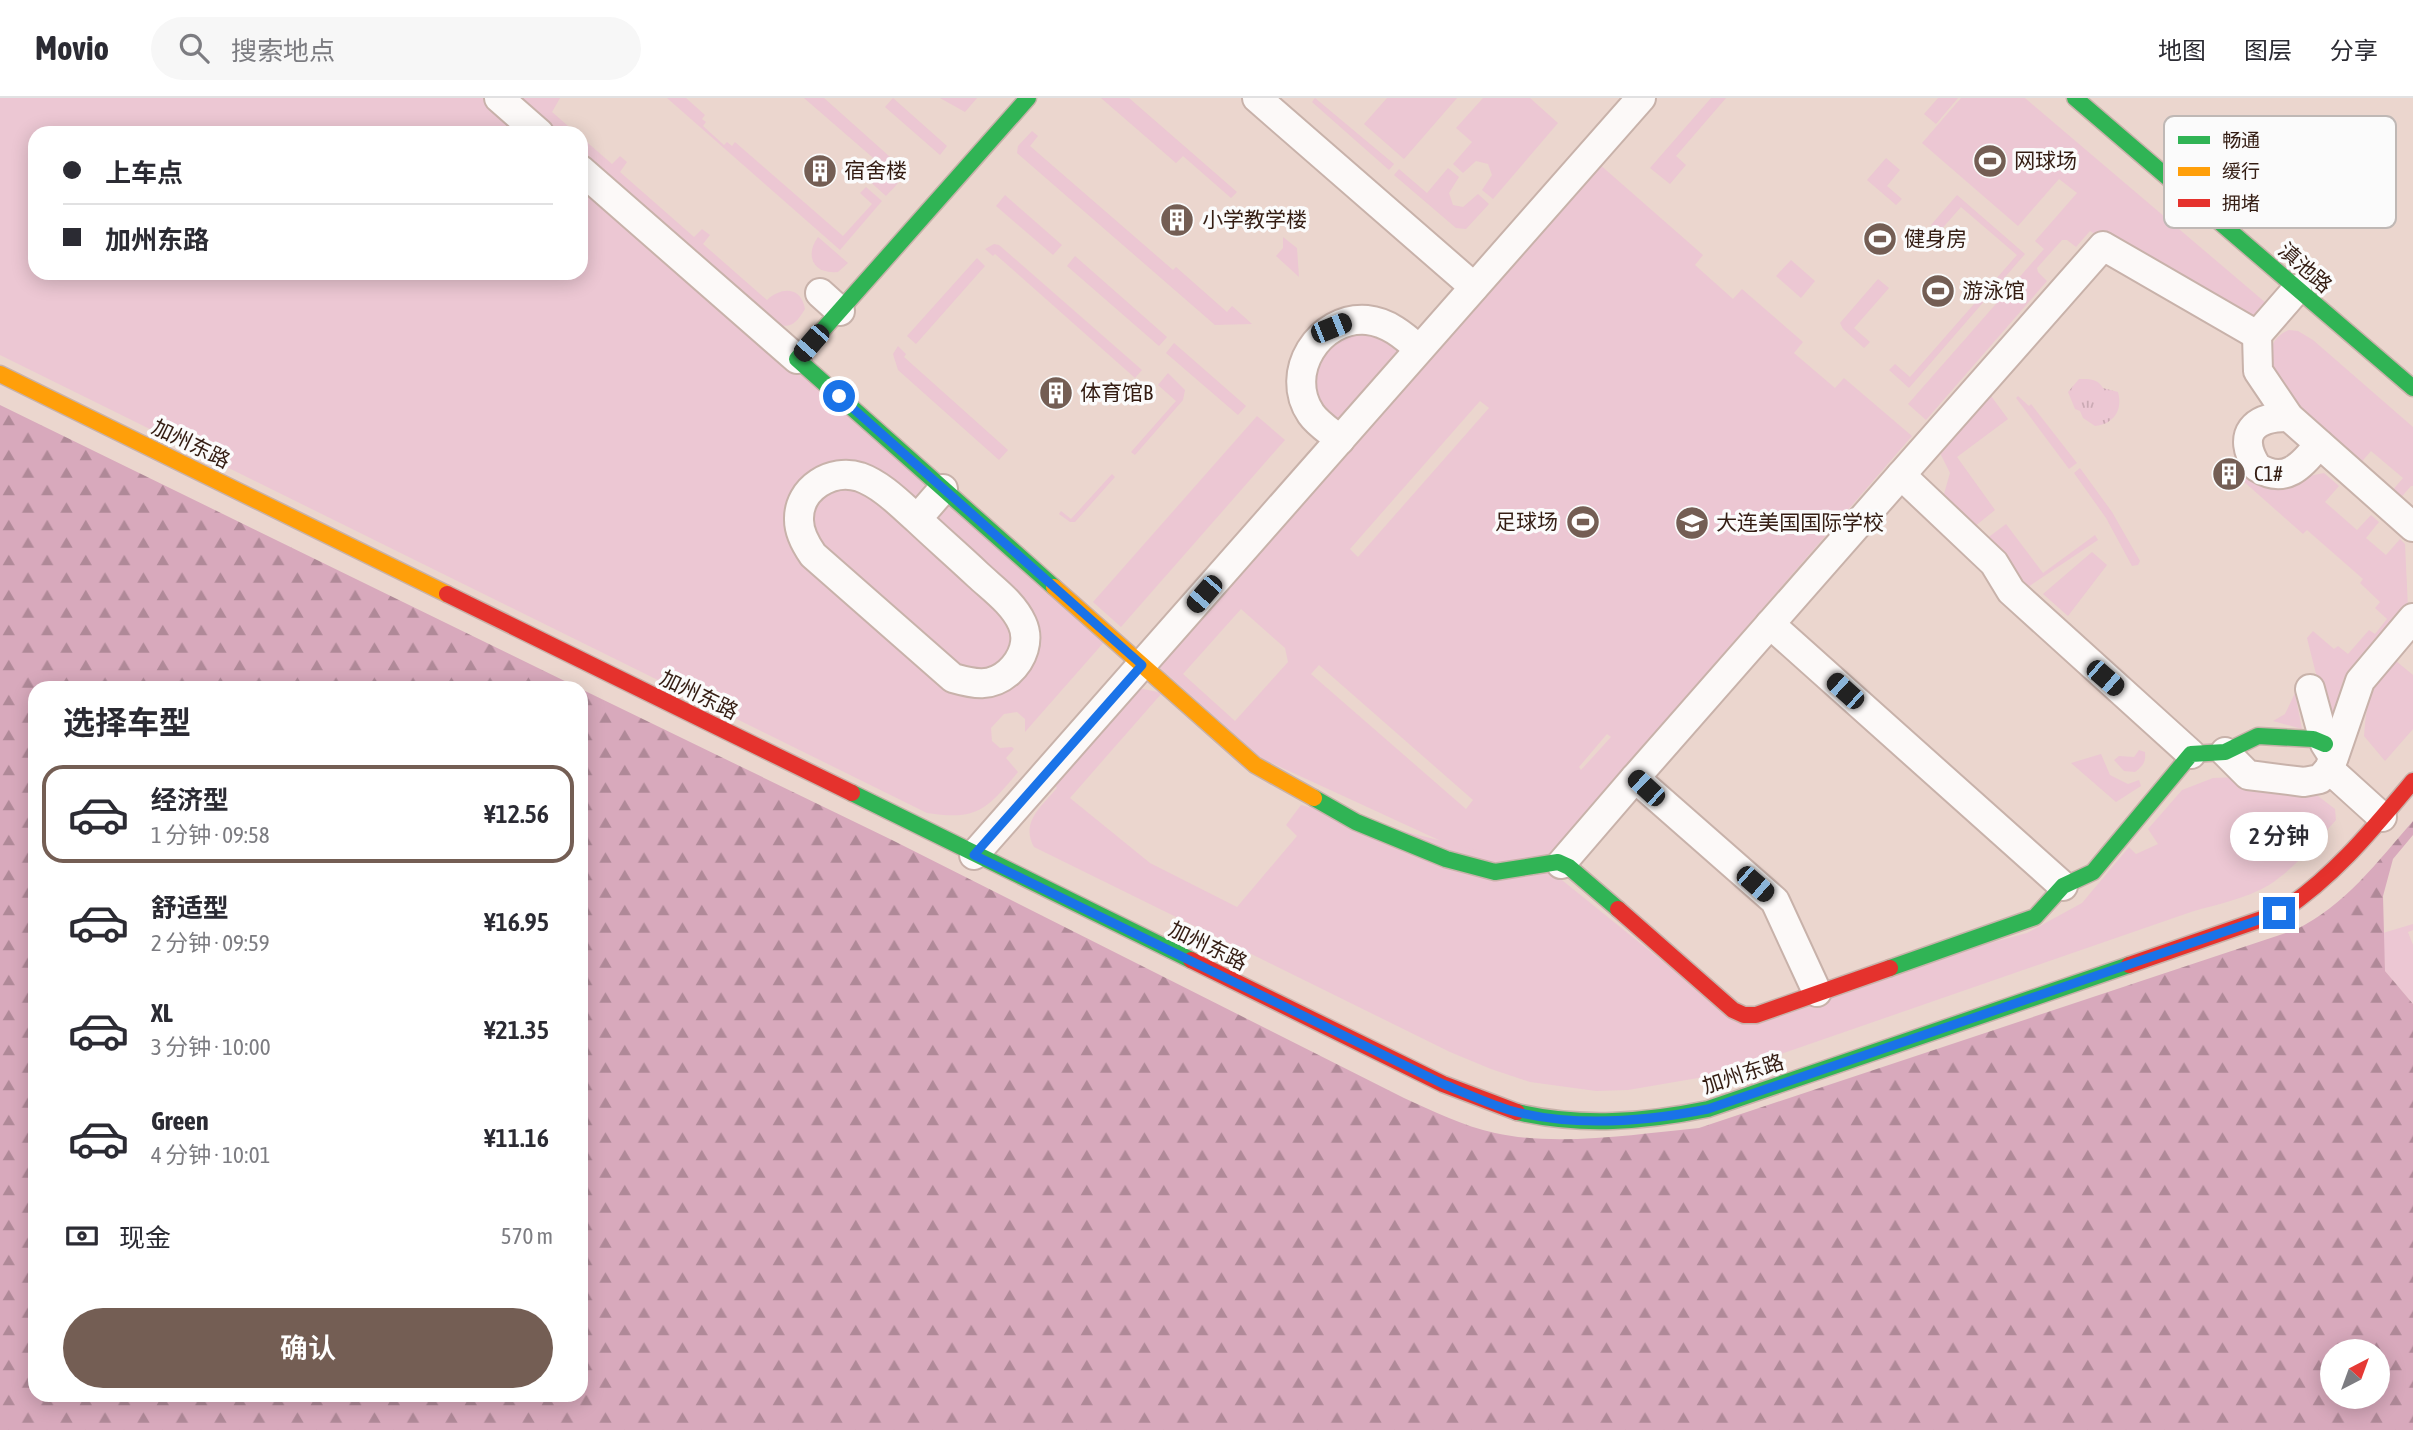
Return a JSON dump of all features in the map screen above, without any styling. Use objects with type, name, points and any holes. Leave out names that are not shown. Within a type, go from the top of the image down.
[{"type":"street","points":[[499,98],[531,126]]},
{"type":"street","points":[[797,359],[830,302],[1028,98]]},
{"type":"street","points":[[1257,98],[1474,287]]},
{"type":"street","points":[[974,855],[1641,98]]},
{"type":"street","name":"滇池路","points":[[2075,98],[2164,175]]},
{"type":"street","points":[[588,176],[1255,765],[1356,822],[1446,859],[1495,872],[1561,863],[1581,877],[1733,1010],[1744,1015],[1756,1016],[1817,992],[2035,917],[2063,886],[2093,872],[2191,754]]},
{"type":"street","name":"滇池路","points":[[2226,228],[2413,388]]},
{"type":"street","points":[[1561,863],[2103,246],[2257,335]]},
{"type":"street","points":[[2297,289],[2257,335],[2258,371],[2289,417],[2413,527]]},
{"type":"street","points":[[1340,440],[1312,415],[1303,397],[1301,378],[1305,358],[1316,341],[1331,328],[1349,321],[1369,320],[1387,326],[1419,349]]},
{"type":"street","name":"加州东路","points":[[0,373],[1443,1084],[1508,1109],[1560,1119],[1597,1121],[1675,1116],[1708,1109],[2279,913],[2303,899],[2327,879],[2410,790]]},
{"type":"street","points":[[2289,417],[2262,419],[2250,431],[2249,451],[2257,467],[2272,474],[2290,472],[2298,468],[2319,444]]},
{"type":"street","points":[[845,474],[877,485],[917,519],[1008,603],[1023,624],[1025,646],[1021,657],[1005,675],[991,683],[981,685],[953,678],[813,555],[806,544],[799,522],[799,512],[805,498],[817,483],[832,475],[845,474]]},
{"type":"street","points":[[1901,475],[1994,563],[2011,591],[2191,754],[2225,752],[2258,736],[2313,739],[2382,817]]},
{"type":"street","points":[[917,519],[943,489]]},
{"type":"street","points":[[2225,752],[2248,775],[2304,782],[2320,779],[2360,681],[2413,618]]},
{"type":"street","points":[[1770,624],[2063,886]]},
{"type":"street","points":[[2310,688],[2329,757]]},
{"type":"street","points":[[1635,778],[1775,901],[1817,992]]},
{"type":"green space","points":[[0,98],[487,98],[519,126],[28,126],[28,280],[588,280],[588,186],[1105,641],[1025,732],[1025,719],[1017,712],[1004,714],[991,728],[992,741],[1000,748],[1014,749],[1006,758],[1018,772],[998,795],[970,813],[927,813],[0,355]]},
{"type":"green space","points":[[522,98],[560,98],[552,112],[568,126],[548,126],[527,108]]},
{"type":"green space","points":[[667,98],[686,98],[705,115],[702,119],[706,122],[703,126],[724,145],[727,142],[732,146],[735,142],[843,236],[872,204],[860,193],[866,187],[882,201],[840,250]]},
{"type":"green space","points":[[804,98],[824,98],[899,165],[900,178],[886,196],[866,178],[879,163]]},
{"type":"green space","points":[[893,98],[947,146],[940,155],[885,107]]},
{"type":"green space","points":[[940,98],[977,98],[965,112]]},
{"type":"green space","points":[[1101,98],[1129,98],[1237,192],[1231,198],[1183,156],[1176,163]]},
{"type":"green space","points":[[1315,98],[1394,164],[1389,170],[1312,102]]},
{"type":"green space","points":[[1387,98],[1457,98],[1404,159],[1364,124]]},
{"type":"green space","points":[[1483,98],[1530,98],[1558,123],[1493,199],[1482,190],[1492,175],[1488,164],[1476,161],[1463,173],[1453,164],[1472,142],[1456,128]]},
{"type":"green space","points":[[1711,98],[1726,98],[1676,156],[1686,165],[1670,184],[1650,168]]},
{"type":"green space","points":[[1938,98],[1958,98],[1936,124],[1924,114]]},
{"type":"green space","points":[[1961,98],[2025,98],[2164,216],[2164,228],[2178,228],[2266,303],[2262,317],[2244,321],[2090,231],[2076,247],[2067,240],[2062,240],[2037,268],[2047,281],[1926,420],[1908,404],[2044,249],[2035,241],[2077,193],[2059,179],[2018,226],[1922,143]]},
{"type":"green space","points":[[1032,131],[1038,136],[1030,146],[1173,270],[1176,267],[1227,312],[1232,306],[1252,324],[1215,325],[1017,153],[1018,146]]},
{"type":"green space","points":[[588,143],[612,164],[620,156],[627,162],[620,172],[694,237],[702,229],[710,235],[703,244],[767,300],[778,293],[790,291],[803,301],[805,309],[797,321],[789,326],[767,318],[588,161]]},
{"type":"green space","points":[[1886,158],[1900,170],[1887,186],[1902,199],[1896,205],[1867,180]]},
{"type":"green space","points":[[1598,163],[1703,255],[1695,265],[1733,299],[1742,289],[1803,342],[1794,353],[1835,388],[1844,378],[1912,436],[1548,856],[1493,865],[1261,758],[1158,666]],"holes":[[[1480,401],[1489,408],[1358,557],[1350,549]],[[1241,609],[1285,648],[1288,662],[1235,721],[1183,674]],[[1319,665],[1473,800],[1466,809],[1311,674]],[[1607,734],[1611,737],[1581,770],[1579,767]]]},
{"type":"green space","points":[[1448,168],[1459,177],[1449,193],[1453,205],[1463,207],[1478,194],[1489,204],[1466,229],[1456,228],[1394,175],[1399,169],[1427,193]]},
{"type":"green space","points":[[1005,195],[1062,245],[1053,255],[996,206]]},
{"type":"green space","points":[[1957,195],[2025,254],[1909,388],[1889,370],[1895,364],[1910,377],[2017,255],[1961,207],[1939,232],[1931,225]]},
{"type":"green space","points":[[818,237],[848,263],[838,272],[823,270],[814,263],[812,251]]},
{"type":"green space","points":[[1283,237],[1297,248],[1299,277],[1276,256],[1283,248]]},
{"type":"green space","points":[[994,244],[999,245],[1142,370],[1135,378],[995,254],[993,256],[985,249]]},
{"type":"green space","points":[[1075,256],[1167,337],[1159,346],[1067,266]]},
{"type":"green space","points":[[977,258],[985,266],[916,344],[907,336]]},
{"type":"green space","points":[[1791,260],[1815,281],[1801,298],[1776,276]]},
{"type":"green space","points":[[1878,279],[1889,288],[1854,328],[1870,342],[1864,348],[1840,323]]},
{"type":"green space","points":[[1349,321],[1419,349],[1340,440],[1312,415],[1305,358]]},
{"type":"green space","points":[[2289,330],[2298,331],[2313,340],[2413,427],[2413,486],[2398,501],[2390,493],[2403,478],[2371,451],[2358,466],[2305,421],[2267,364],[2276,339]]},
{"type":"green space","points":[[1174,343],[1246,406],[1238,415],[1166,353]]},
{"type":"green space","points":[[898,346],[906,354],[904,357],[1008,450],[999,460],[898,370],[893,354]]},
{"type":"green space","points":[[1168,373],[1185,390],[1183,400],[1135,455],[1131,452],[1176,401],[1158,385]]},
{"type":"green space","points":[[2079,379],[2098,382],[2103,388],[2118,392],[2118,410],[2112,419],[2095,426],[2075,409],[2068,392]]},
{"type":"green space","points":[[1991,396],[2008,419],[1957,457],[1995,510],[1974,527],[1944,494],[1950,473],[1939,451]]},
{"type":"green space","points":[[2018,396],[2029,406],[2031,404],[2077,463],[2069,469],[2016,398]]},
{"type":"green space","points":[[0,405],[565,681],[28,681],[28,1402],[588,1402],[588,692],[892,840],[1404,1098],[1448,1118],[1495,1133],[1570,1139],[1699,1128],[2295,930],[2345,896],[2413,821],[2413,835],[2393,859],[2383,896],[2385,971],[2413,1004],[2413,1430],[0,1430]]},
{"type":"green space","points":[[1257,416],[1285,440],[1121,627],[1093,602]]},
{"type":"green space","points":[[2080,468],[2112,512],[2140,561],[2138,565],[2132,566],[2106,518],[2074,473]]},
{"type":"green space","points":[[2242,468],[2280,482],[2324,473],[2339,486],[2325,502],[2357,530],[2371,515],[2379,522],[2366,538],[2386,555],[2400,539],[2405,544],[2408,608],[2345,677],[2340,707],[2333,716],[2327,718],[2307,638],[2313,631],[2334,649],[2338,646],[2348,654],[2369,630],[2375,634],[2387,619],[2375,608],[2380,602],[2360,583],[2363,579],[2307,530],[2303,534],[2242,480]]},
{"type":"green space","points":[[1112,474],[1115,477],[1075,522],[1070,522],[1059,514],[1061,511],[1071,519]]},
{"type":"green space","points":[[2006,524],[2043,573],[2095,535],[2098,540],[2025,589],[2016,570],[1986,539]]},
{"type":"green space","points":[[2092,552],[2107,565],[2068,616],[2043,594]]},
{"type":"green space","points":[[2396,661],[2413,675],[2413,729],[2385,761],[2364,736],[2365,722],[2371,694]]},
{"type":"green space","points":[[1139,688],[1162,693],[1070,798],[1150,863],[1237,907],[1297,836],[1286,825],[1301,805],[1547,868],[1728,1014],[2027,933],[2082,903],[2129,847],[2136,854],[2158,844],[2148,829],[2182,790],[2213,778],[2238,777],[2314,793],[2335,809],[2336,820],[2287,871],[2269,885],[2241,898],[2191,912],[1778,1055],[1698,1078],[1628,1090],[1596,1091],[1530,1082],[1450,1052],[1034,847],[1030,838],[1031,822],[1039,808],[1057,788],[1055,785]]},
{"type":"green space","points":[[2295,693],[2302,729],[2273,721],[2285,714]]},
{"type":"green space","points":[[2139,750],[2145,752],[2145,759],[2135,772],[2124,771],[2114,760],[2119,756],[2134,757]]},
{"type":"green space","points":[[2101,754],[2110,775],[2128,784],[2139,780],[2141,786],[2116,802],[2071,763]]},
{"type":"green space","points":[[2413,924],[2413,930],[2408,932],[2413,945],[2413,1004],[2385,971],[2383,933]]},
{"type":"traffic: fast","points":[[1028,98],[797,359],[1054,587]]},
{"type":"traffic: fast","points":[[2075,98],[2164,174]]},
{"type":"traffic: fast","points":[[2227,228],[2413,388]]},
{"type":"traffic: fast","points":[[1890,968],[2035,917],[2063,886],[2093,872],[2191,754],[2225,752],[2258,736],[2313,739],[2325,744]]},
{"type":"traffic: fast","points":[[852,793],[1191,960]]},
{"type":"traffic: fast","points":[[1314,798],[1356,822],[1446,859],[1495,872],[1558,862],[1569,867],[1618,909]]},
{"type":"traffic: fast","points":[[1517,1112],[1565,1120],[1612,1121],[1708,1109],[2129,965]]},
{"type":"traffic: slow","points":[[0,374],[447,594]]},
{"type":"traffic: slow","points":[[1054,587],[1255,765],[1314,798]]},
{"type":"traffic: jam","points":[[447,594],[852,793]]},
{"type":"traffic: jam","points":[[2129,965],[2279,913],[2334,869],[2413,781]]},
{"type":"traffic: jam","points":[[1618,909],[1733,1010],[1744,1015],[1756,1015],[1890,968]]},
{"type":"traffic: jam","points":[[1191,960],[1443,1084],[1517,1112]]},
{"type":"place","name":"网球场","points":[[1990,161]]},
{"type":"place","name":"宿舍楼","points":[[820,171]]},
{"type":"place","name":"小学教学楼","points":[[1177,220]]},
{"type":"place","name":"健身房","points":[[1880,239]]},
{"type":"place","name":"游泳馆","points":[[1938,291]]},
{"type":"place","name":"体育馆B","points":[[1056,393]]},
{"type":"place","name":"C1#","points":[[2229,474]]},
{"type":"place","name":"足球场","points":[[1583,522]]},
{"type":"place","name":"大连美国国际学校","points":[[1692,523]]},
{"type":"route","points":[[839,396],[1142,665],[974,855],[1443,1084],[1508,1109],[1560,1119],[1597,1121],[1675,1116],[1708,1109],[2279,913]]}]
